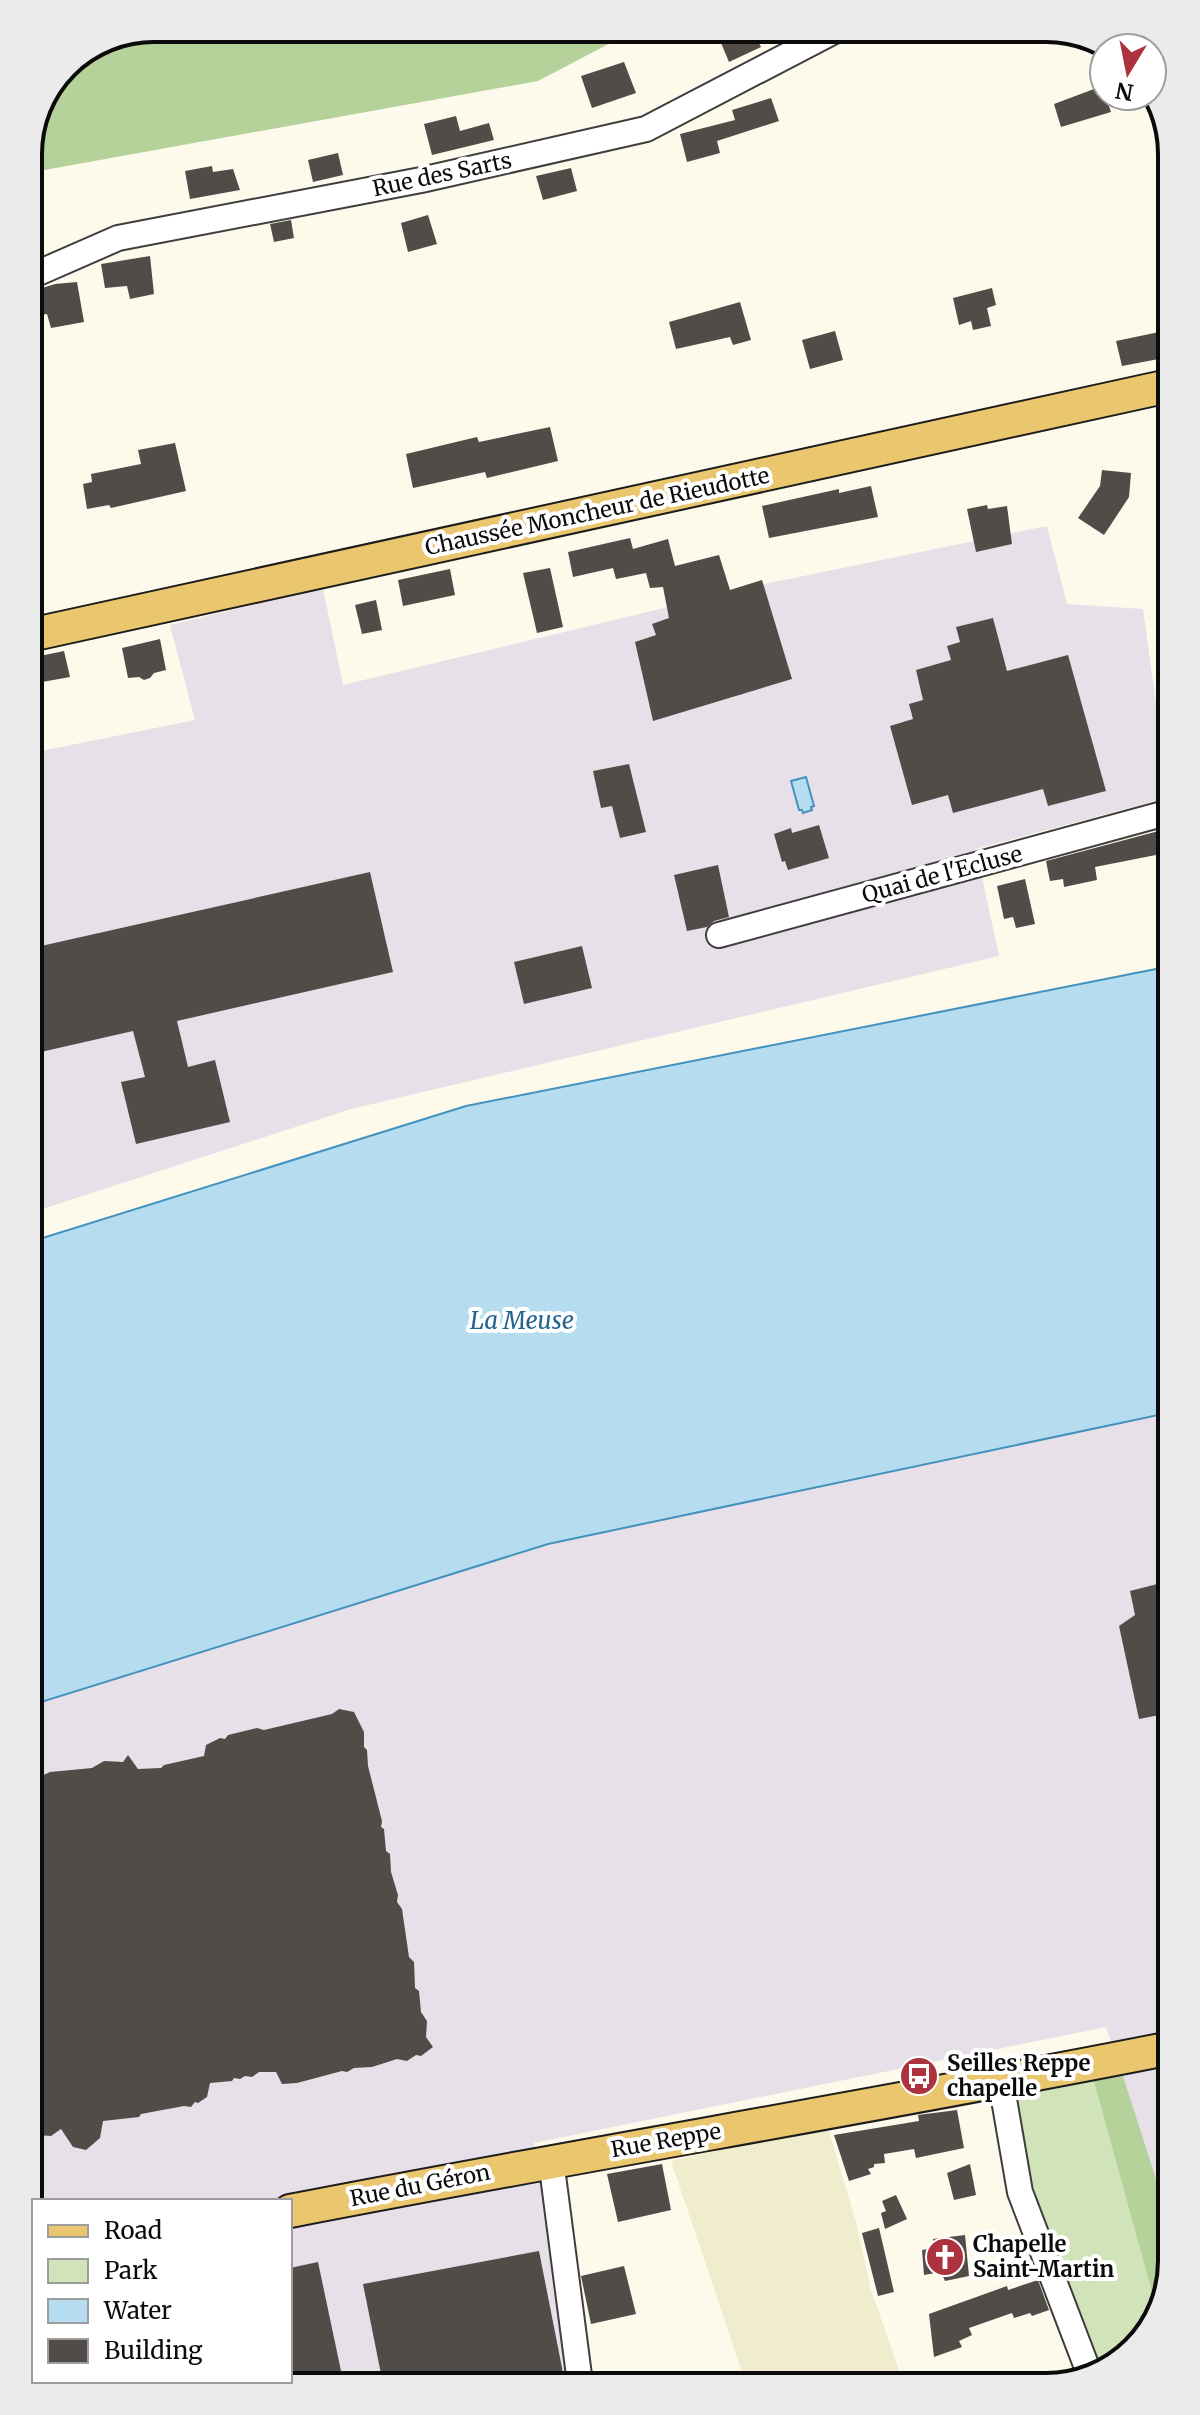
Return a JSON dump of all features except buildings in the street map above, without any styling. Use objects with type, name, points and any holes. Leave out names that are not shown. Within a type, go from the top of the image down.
[{"type":"main road","name":"Chaussée Moncheur de Rieudotte","points":[[42,632],[1158,388]]},
{"type":"main road","name":"Rue Reppe","points":[[551,2160],[1001,2082],[1158,2051]]},
{"type":"main road","name":"Rue du Géron","points":[[292,2211],[551,2160]]},
{"type":"street","name":"Rue des Sarts","points":[[42,271],[118,238],[421,180],[646,129],[813,42]]},
{"type":"street","name":"Quai de l'Ecluse","points":[[719,935],[1158,815]]},
{"type":"street","points":[[1001,2082],[1020,2192],[1086,2366]]},
{"type":"street","points":[[551,2160],[579,2373]]},
{"type":"shaded area","points":[[1047,526],[1067,604],[1143,609],[1158,717],[1158,800],[976,849],[999,956],[351,1109],[42,1209],[42,751],[195,720],[170,625],[323,588],[343,685],[760,585]]},
{"type":"shaded area","points":[[1158,1415],[1158,2186],[1106,2027],[534,2143],[570,2373],[292,2373],[292,2199],[42,2199],[42,1702],[548,1544]]},
{"type":"shaded area","points":[[827,2125],[857,2225],[870,2287],[900,2373],[742,2373],[671,2161]]},
{"type":"green space","points":[[612,42],[538,81],[42,170],[46,125],[65,86],[98,57],[139,43]]},
{"type":"green space","points":[[1122,2073],[1158,2185],[1158,2261],[1153,2295],[1093,2078]]},
{"type":"green space","points":[[1093,2078],[1153,2295],[1130,2335],[1092,2363],[1037,2243],[1003,2095]]},
{"type":"water","points":[[806,777],[814,806],[803,813],[799,810],[791,781]]},
{"type":"water","name":"La Meuse","points":[[1158,969],[1158,1415],[548,1544],[42,1702],[42,1238],[466,1106]]},
{"type":"place","name":"Seilles Reppe chapelle","points":[[919,2076]]},
{"type":"place","name":"Chapelle Saint-Martin","points":[[945,2257]]}]
